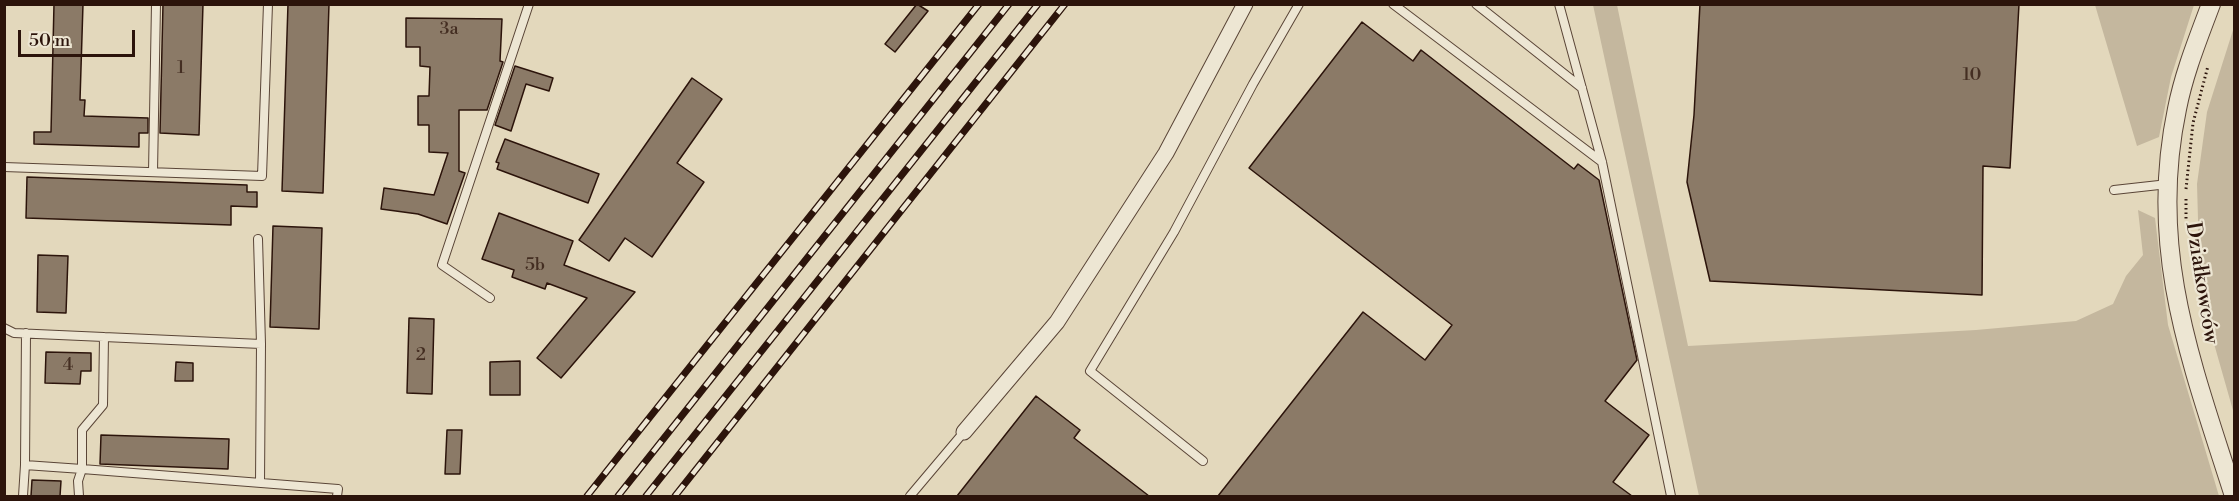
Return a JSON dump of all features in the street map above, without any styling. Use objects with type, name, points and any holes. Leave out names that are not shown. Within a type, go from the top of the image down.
[{"type":"street","points":[[964,432],[1057,322],[1166,153],[1245,4]]},
{"type":"street","name":"Działkowców","points":[[2211,4],[2186,74],[2177,109],[2168,184],[2168,238],[2180,318],[2234,496]]},
{"type":"lane","points":[[153,172],[156,4]]},
{"type":"lane","points":[[4,167],[262,176],[268,4]]},
{"type":"lane","points":[[490,298],[442,265],[529,4]]},
{"type":"lane","points":[[1203,460],[1090,371],[1174,232],[1253,84],[1299,4]]},
{"type":"lane","points":[[1394,4],[1602,162]]},
{"type":"lane","points":[[1476,4],[1582,88]]},
{"type":"lane","points":[[1559,4],[1602,162],[1671,496]]},
{"type":"lane","points":[[2114,190],[2168,184]]},
{"type":"lane","points":[[258,239],[261,344],[260,483]]},
{"type":"lane","points":[[4,328],[14,333],[261,344]]},
{"type":"lane","points":[[23,496],[26,333]]},
{"type":"lane","points":[[79,496],[82,430],[102,405],[104,337]]},
{"type":"lane","points":[[910,496],[964,432]]},
{"type":"lane","points":[[25,465],[338,489],[337,496]]},
{"type":"path","points":[[2186,224],[2186,191],[2193,123],[2208,63]]},
{"type":"shaded area","points":[[1593,5],[1617,5],[1688,346],[1976,330],[2076,321],[2113,304],[2126,276],[2143,255],[2138,210],[2155,218],[2168,325],[2219,496],[1699,496]]},
{"type":"shaded area","points":[[2095,5],[2194,5],[2171,77],[2159,137],[2137,146]]},
{"type":"shaded area","points":[[2234,27],[2234,414],[2209,326],[2204,266],[2199,254],[2197,184],[2207,112]]},
{"type":"building","points":[[54,4],[83,4],[80,100],[85,100],[84,116],[148,118],[148,133],[139,133],[139,147],[34,144],[34,132],[51,132]]},
{"type":"building","points":[[163,4],[203,4],[199,135],[160,133]]},
{"type":"building","points":[[288,4],[329,4],[323,193],[282,191]]},
{"type":"building","points":[[917,4],[928,11],[895,52],[885,44]]},
{"type":"building","points":[[1700,4],[2019,4],[2010,168],[1983,166],[1982,295],[1710,281],[1687,182],[1694,115]]},
{"type":"building","points":[[406,18],[502,19],[500,61],[503,62],[487,110],[459,110],[459,171],[465,173],[447,224],[418,214],[381,209],[384,188],[434,195],[448,153],[429,152],[429,125],[418,125],[418,96],[429,96],[430,67],[420,66],[420,47],[406,47]]},
{"type":"building","points":[[1362,22],[1413,61],[1421,50],[1574,169],[1578,164],[1599,180],[1637,360],[1605,401],[1649,435],[1613,482],[1632,496],[1218,496],[1363,312],[1425,360],[1452,325],[1249,168]]},
{"type":"building","points":[[515,66],[553,78],[549,91],[526,84],[511,131],[495,125]]},
{"type":"building","points":[[692,78],[722,99],[677,163],[704,182],[652,257],[625,238],[609,261],[579,240]]},
{"type":"building","points":[[505,139],[599,174],[588,203],[497,169],[499,163],[496,162]]},
{"type":"building","points":[[27,177],[247,185],[247,192],[257,192],[257,207],[231,206],[231,225],[26,218]]},
{"type":"building","points":[[499,213],[573,241],[564,265],[635,292],[561,378],[537,358],[587,298],[547,283],[545,289],[512,277],[514,270],[482,259]]},
{"type":"building","points":[[273,226],[322,228],[319,329],[270,327]]},
{"type":"building","points":[[38,255],[68,256],[66,313],[37,312]]},
{"type":"building","points":[[409,318],[434,319],[432,394],[407,393]]},
{"type":"building","points":[[46,352],[91,353],[91,371],[81,371],[80,384],[45,383]]},
{"type":"building","points":[[520,361],[520,395],[490,395],[490,362]]},
{"type":"building","points":[[176,362],[193,363],[193,381],[175,381]]},
{"type":"building","points":[[1036,396],[1080,430],[1074,438],[1149,496],[957,496]]},
{"type":"building","points":[[447,430],[462,430],[460,474],[445,474]]},
{"type":"building","points":[[101,435],[229,439],[228,469],[100,464]]},
{"type":"building","points":[[32,480],[61,481],[60,496],[31,496]]},
{"type":"railway","points":[[587,496],[979,4]]},
{"type":"railway","points":[[618,496],[1009,4]]},
{"type":"railway","points":[[646,496],[1038,4]]},
{"type":"railway","points":[[675,496],[1065,4]]}]
